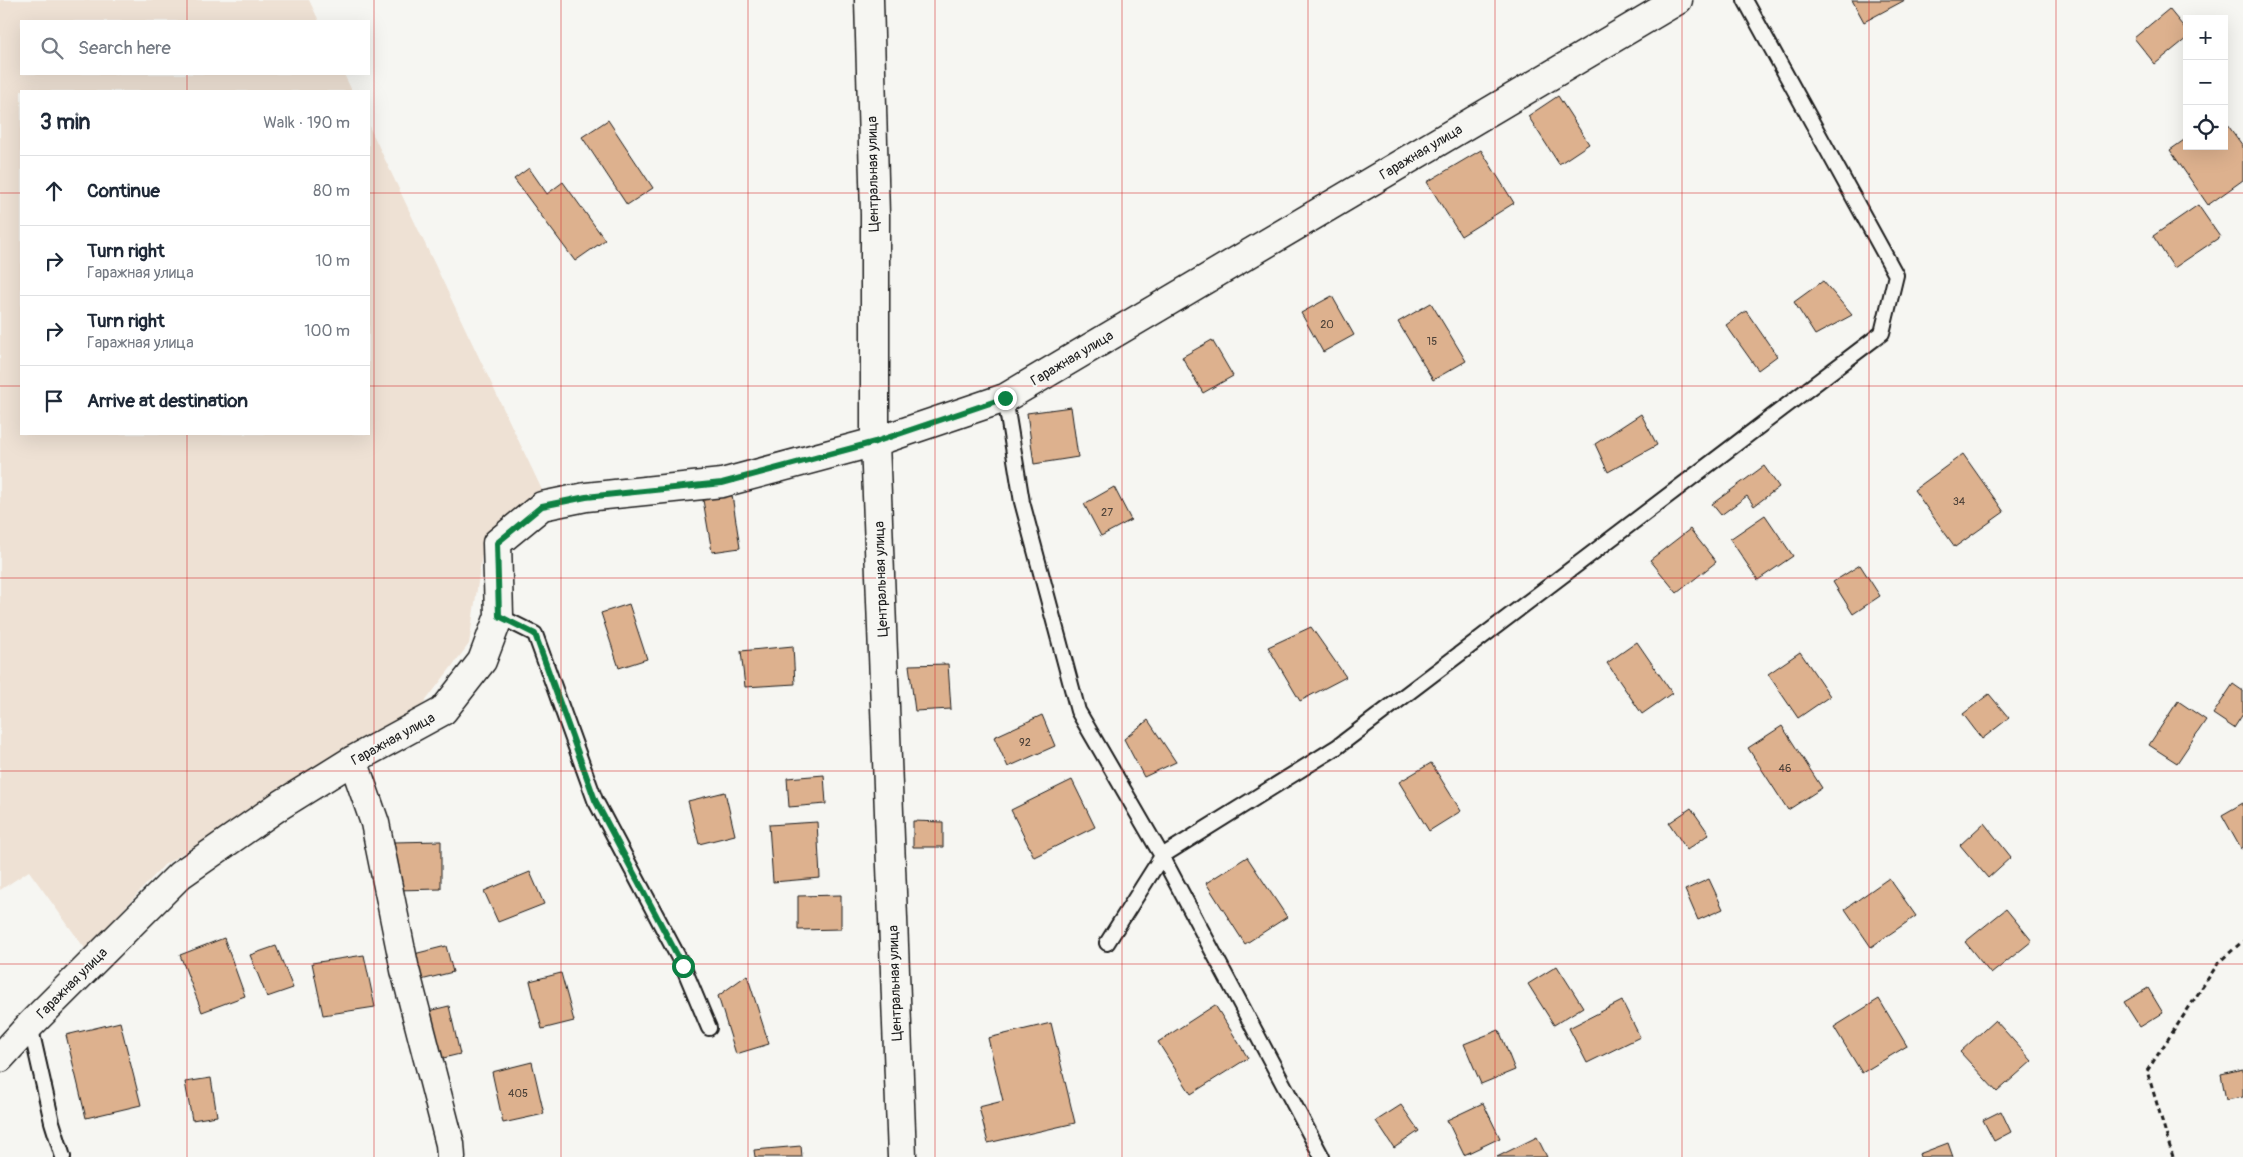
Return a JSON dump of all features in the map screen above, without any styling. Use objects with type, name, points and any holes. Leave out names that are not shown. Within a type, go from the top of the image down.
[{"type":"street","name":"Центральная улица","points":[[869,0],[875,215],[875,442],[902,1157]]},
{"type":"street","name":"Гаражная улица","points":[[0,1058],[30,1025],[180,876],[279,806],[353,760],[443,711],[482,661],[499,616],[497,543],[542,506],[586,497],[722,483],[875,442],[1005,398],[1678,0]]},
{"type":"street","points":[[353,760],[375,823],[405,970],[450,1144],[451,1157]]},
{"type":"lane","points":[[1108,944],[1162,856],[1337,747],[1882,332],[1896,275],[1745,0]]},
{"type":"lane","points":[[1005,398],[1022,502],[1078,711],[1162,856],[1322,1157]]},
{"type":"lane","points":[[499,616],[535,634],[595,800],[683,966],[709,1028]]},
{"type":"lane","points":[[30,1025],[52,1122],[63,1157]]},
{"type":"path","points":[[2173,1157],[2147,1071],[2219,962],[2243,941]]},
{"type":"shaded area","points":[[0,0],[309,0],[319,20],[20,20],[20,75],[344,75],[352,90],[20,90],[20,435],[370,435],[370,128],[543,492],[485,534],[469,644],[421,707],[164,865],[86,950],[29,871],[0,890]]},
{"type":"building","points":[[1852,0],[1905,0],[1864,22]]},
{"type":"building","points":[[2169,9],[2183,26],[2183,41],[2155,64],[2134,38]]},
{"type":"building","points":[[1558,96],[1589,144],[1559,164],[1528,116]]},
{"type":"building","points":[[608,120],[653,188],[627,205],[582,137]]},
{"type":"building","points":[[2228,125],[2243,146],[2243,180],[2208,205],[2170,150],[2183,141],[2183,150],[2228,150]]},
{"type":"building","points":[[1481,150],[1514,203],[1461,236],[1427,182]]},
{"type":"building","points":[[529,168],[547,194],[563,182],[605,240],[575,261],[514,179]]},
{"type":"building","points":[[2198,205],[2220,237],[2174,268],[2153,236]]},
{"type":"building","points":[[1823,281],[1852,315],[1815,335],[1794,302]]},
{"type":"building","points":[[1332,296],[1354,335],[1323,352],[1301,313]]},
{"type":"building","points":[[1431,303],[1466,361],[1433,380],[1398,322]]},
{"type":"building","points":[[1746,311],[1777,356],[1758,370],[1726,325]]},
{"type":"building","points":[[1212,340],[1233,376],[1203,393],[1182,357]]},
{"type":"building","points":[[1071,407],[1078,457],[1034,464],[1027,413]]},
{"type":"building","points":[[1641,414],[1657,445],[1608,472],[1595,444]]},
{"type":"building","points":[[1963,454],[2004,512],[1955,547],[1914,490]]},
{"type":"building","points":[[1764,466],[1779,487],[1754,506],[1747,496],[1721,515],[1712,504]]},
{"type":"building","points":[[1114,487],[1131,520],[1101,536],[1084,504]]},
{"type":"building","points":[[732,495],[740,548],[712,552],[703,500]]},
{"type":"building","points":[[1765,515],[1793,556],[1758,580],[1730,539]]},
{"type":"building","points":[[1690,529],[1716,562],[1677,593],[1650,560]]},
{"type":"building","points":[[1860,565],[1880,596],[1853,614],[1833,582]]},
{"type":"building","points":[[629,604],[647,659],[619,668],[601,613]]},
{"type":"building","points":[[1311,627],[1346,677],[1300,701],[1268,647]]},
{"type":"building","points":[[1637,642],[1672,693],[1642,714],[1607,663]]},
{"type":"building","points":[[793,646],[795,684],[745,687],[741,651]]},
{"type":"building","points":[[1800,652],[1830,696],[1798,718],[1768,674]]},
{"type":"building","points":[[948,664],[951,709],[915,711],[909,665]]},
{"type":"building","points":[[2233,684],[2243,691],[2243,714],[2234,728],[2213,714]]},
{"type":"building","points":[[1989,694],[2009,718],[1982,739],[1963,714]]},
{"type":"building","points":[[2178,701],[2206,720],[2177,763],[2149,745]]},
{"type":"building","points":[[1042,715],[1055,746],[1008,767],[994,737]]},
{"type":"building","points":[[1148,720],[1176,762],[1144,777],[1124,739]]},
{"type":"building","points":[[1782,726],[1822,788],[1788,810],[1748,748]]},
{"type":"building","points":[[1431,763],[1461,811],[1429,831],[1399,782]]},
{"type":"building","points":[[824,775],[826,804],[789,807],[787,778]]},
{"type":"building","points":[[1072,780],[1095,827],[1034,857],[1011,810]]},
{"type":"building","points":[[725,792],[735,835],[699,844],[688,801]]},
{"type":"building","points":[[2243,803],[2243,848],[2241,849],[2222,815]]},
{"type":"building","points":[[1691,808],[1709,834],[1687,850],[1669,823]]},
{"type":"building","points":[[913,821],[943,822],[943,847],[913,847]]},
{"type":"building","points":[[817,822],[820,878],[773,882],[769,825]]},
{"type":"building","points":[[1984,823],[2011,857],[1988,878],[1960,845]]},
{"type":"building","points":[[441,841],[441,889],[395,890],[394,842]]},
{"type":"building","points":[[1247,857],[1287,917],[1245,944],[1206,883]]},
{"type":"building","points":[[530,872],[544,904],[498,922],[484,891]]},
{"type":"building","points":[[1889,878],[1916,916],[1871,947],[1845,909]]},
{"type":"building","points":[[1709,879],[1723,909],[1698,920],[1685,890]]},
{"type":"building","points":[[841,895],[841,929],[798,930],[798,896]]},
{"type":"building","points":[[2006,909],[2032,941],[1991,974],[1965,942]]},
{"type":"building","points":[[224,938],[245,996],[202,1012],[180,955]]},
{"type":"building","points":[[276,946],[293,988],[267,997],[250,955]]},
{"type":"building","points":[[446,946],[453,972],[421,980],[414,954]]},
{"type":"building","points":[[364,955],[375,1007],[323,1015],[312,963]]},
{"type":"building","points":[[1557,966],[1583,1007],[1554,1025],[1528,984]]},
{"type":"building","points":[[561,973],[574,1021],[542,1029],[530,981]]},
{"type":"building","points":[[747,975],[769,1044],[736,1054],[718,996]]},
{"type":"building","points":[[2148,988],[2163,1013],[2140,1027],[2124,1002]]},
{"type":"building","points":[[1879,999],[1907,1046],[1862,1073],[1834,1027]]},
{"type":"building","points":[[1622,1001],[1640,1037],[1587,1063],[1569,1028]]},
{"type":"building","points":[[1215,1005],[1248,1058],[1191,1094],[1158,1042]]},
{"type":"building","points":[[449,1006],[460,1054],[435,1060],[424,1012]]},
{"type":"building","points":[[1995,1020],[2032,1061],[1997,1092],[1960,1052]]},
{"type":"building","points":[[120,1022],[141,1105],[86,1118],[66,1035]]},
{"type":"building","points":[[1051,1023],[1075,1123],[988,1143],[979,1107],[1003,1101],[988,1038]]},
{"type":"building","points":[[1499,1030],[1515,1070],[1481,1084],[1464,1044]]},
{"type":"building","points":[[532,1062],[544,1114],[503,1123],[492,1072]]},
{"type":"building","points":[[2243,1069],[2243,1097],[2226,1100],[2221,1074]]},
{"type":"building","points":[[211,1078],[217,1116],[192,1120],[185,1082]]},
{"type":"building","points":[[1483,1103],[1500,1138],[1464,1155],[1447,1120]]},
{"type":"building","points":[[1401,1105],[1419,1131],[1394,1148],[1376,1121]]},
{"type":"building","points":[[2001,1111],[2011,1132],[1994,1141],[1983,1120]]},
{"type":"building","points":[[1537,1137],[1547,1157],[1497,1157]]},
{"type":"building","points":[[1948,1143],[1953,1157],[1920,1157],[1919,1154]]},
{"type":"building","points":[[801,1146],[802,1157],[755,1157],[754,1150]]},
{"type":"route","points":[[683,966],[595,800],[535,634],[499,616],[497,543],[542,506],[586,497],[722,483],[875,442],[1005,398]]}]
